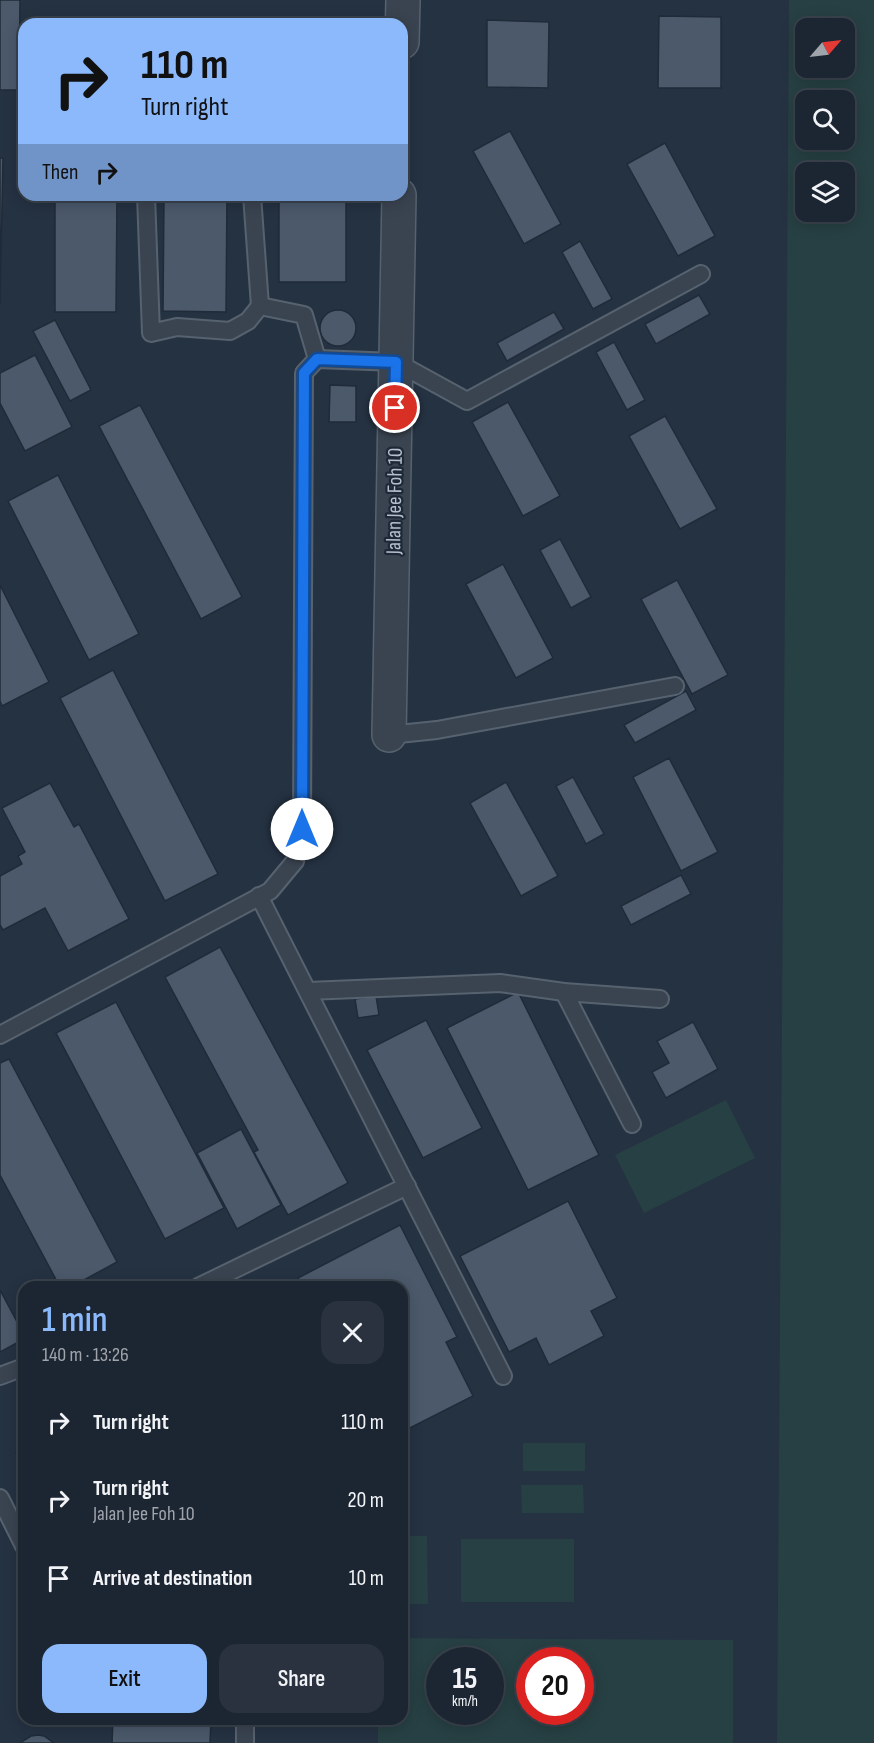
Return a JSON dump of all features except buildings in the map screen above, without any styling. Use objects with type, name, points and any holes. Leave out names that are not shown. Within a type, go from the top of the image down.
[{"type":"street","points":[[403,0],[403,18]]},
{"type":"street","name":"Jalan Jee Foh 10","points":[[389,735],[399,201]]},
{"type":"lane","points":[[146,201],[151,333],[177,327],[230,331],[248,321],[260,306],[252,201]]},
{"type":"lane","points":[[0,1035],[270,891],[295,861],[302,829],[304,373],[317,359],[396,362],[467,401],[701,274]]},
{"type":"lane","points":[[260,306],[304,315],[317,359]]},
{"type":"lane","points":[[389,735],[437,730],[675,686]]},
{"type":"lane","points":[[259,896],[503,1376]]},
{"type":"lane","points":[[308,991],[500,984],[564,992],[660,999]]},
{"type":"lane","points":[[564,992],[632,1124]]},
{"type":"lane","points":[[210,1281],[407,1186]]},
{"type":"lane","points":[[0,1377],[18,1370]]},
{"type":"lane","points":[[0,1498],[18,1534]]},
{"type":"lane","points":[[245,1725],[245,1743]]},
{"type":"green space","points":[[789,0],[874,0],[874,1743],[777,1743]]},
{"type":"green space","points":[[726,1100],[755,1158],[644,1213],[615,1155]]},
{"type":"green space","points":[[523,1443],[585,1443],[585,1471],[523,1471]]},
{"type":"green space","points":[[521,1485],[583,1485],[584,1513],[522,1513]]},
{"type":"green space","points":[[408,1536],[427,1536],[428,1604],[408,1604]]},
{"type":"green space","points":[[461,1539],[574,1539],[574,1602],[461,1602]]},
{"type":"green space","points":[[408,1638],[733,1640],[733,1743],[378,1743],[378,1725],[408,1725]]},
{"type":"route","points":[[302,829],[304,373],[317,359],[396,362],[395,408]]}]
